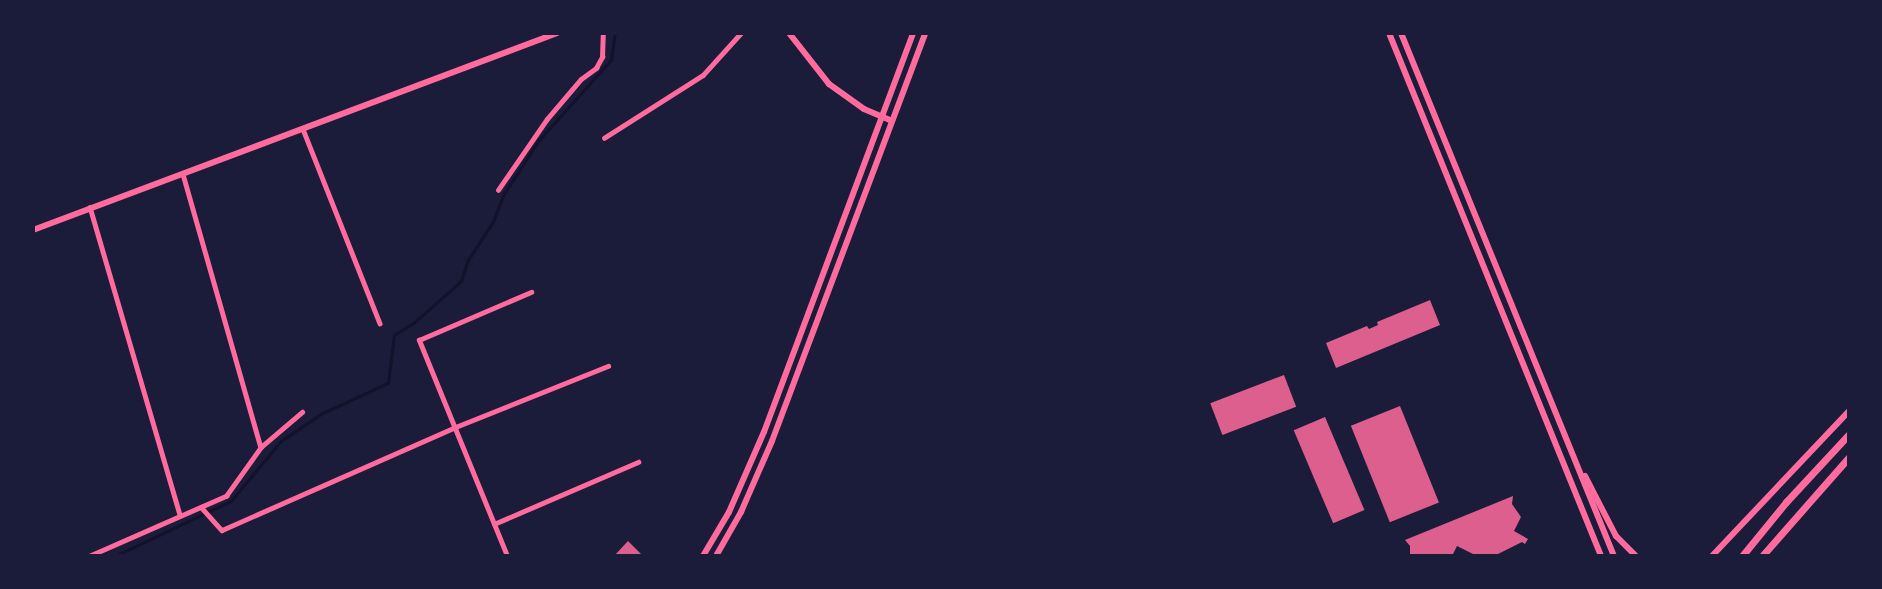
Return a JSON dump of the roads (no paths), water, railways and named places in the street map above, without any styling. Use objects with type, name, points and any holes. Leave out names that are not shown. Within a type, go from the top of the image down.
[{"type":"highway","points":[[1742,556],[1793,494],[1849,433]]},
{"type":"highway","points":[[1762,556],[1849,457]]},
{"type":"main road","points":[[33,230],[557,33]]},
{"type":"main road","points":[[789,33],[828,84],[880,117],[892,121]]},
{"type":"main road","points":[[703,556],[729,512],[753,459],[913,33]]},
{"type":"main road","points":[[716,556],[741,512],[768,450],[925,33]]},
{"type":"main road","points":[[1389,33],[1601,556]]},
{"type":"main road","points":[[1401,33],[1614,556]]},
{"type":"main road","points":[[1712,556],[1849,411]]},
{"type":"main road","points":[[1569,445],[1611,529],[1636,556]]},
{"type":"main road","points":[[1706,556],[1731,535]]},
{"type":"street","points":[[498,190],[547,119],[581,79],[596,68],[602,57],[603,33]]},
{"type":"street","points":[[604,138],[703,75],[741,33]]},
{"type":"street","points":[[303,129],[380,323]]},
{"type":"street","points":[[183,174],[261,447]]},
{"type":"street","points":[[90,207],[180,515]]},
{"type":"street","points":[[507,556],[419,340],[531,292]]},
{"type":"street","points":[[202,508],[222,530],[453,428],[608,366]]},
{"type":"street","points":[[89,556],[226,496],[261,447],[302,412]]},
{"type":"street","points":[[494,524],[638,462]]},
{"type":"waterway","points":[[115,556],[231,501],[281,441],[321,414],[388,383],[394,335],[415,322],[461,281],[468,260],[493,222],[504,194],[539,140],[611,60],[615,33]]}]
